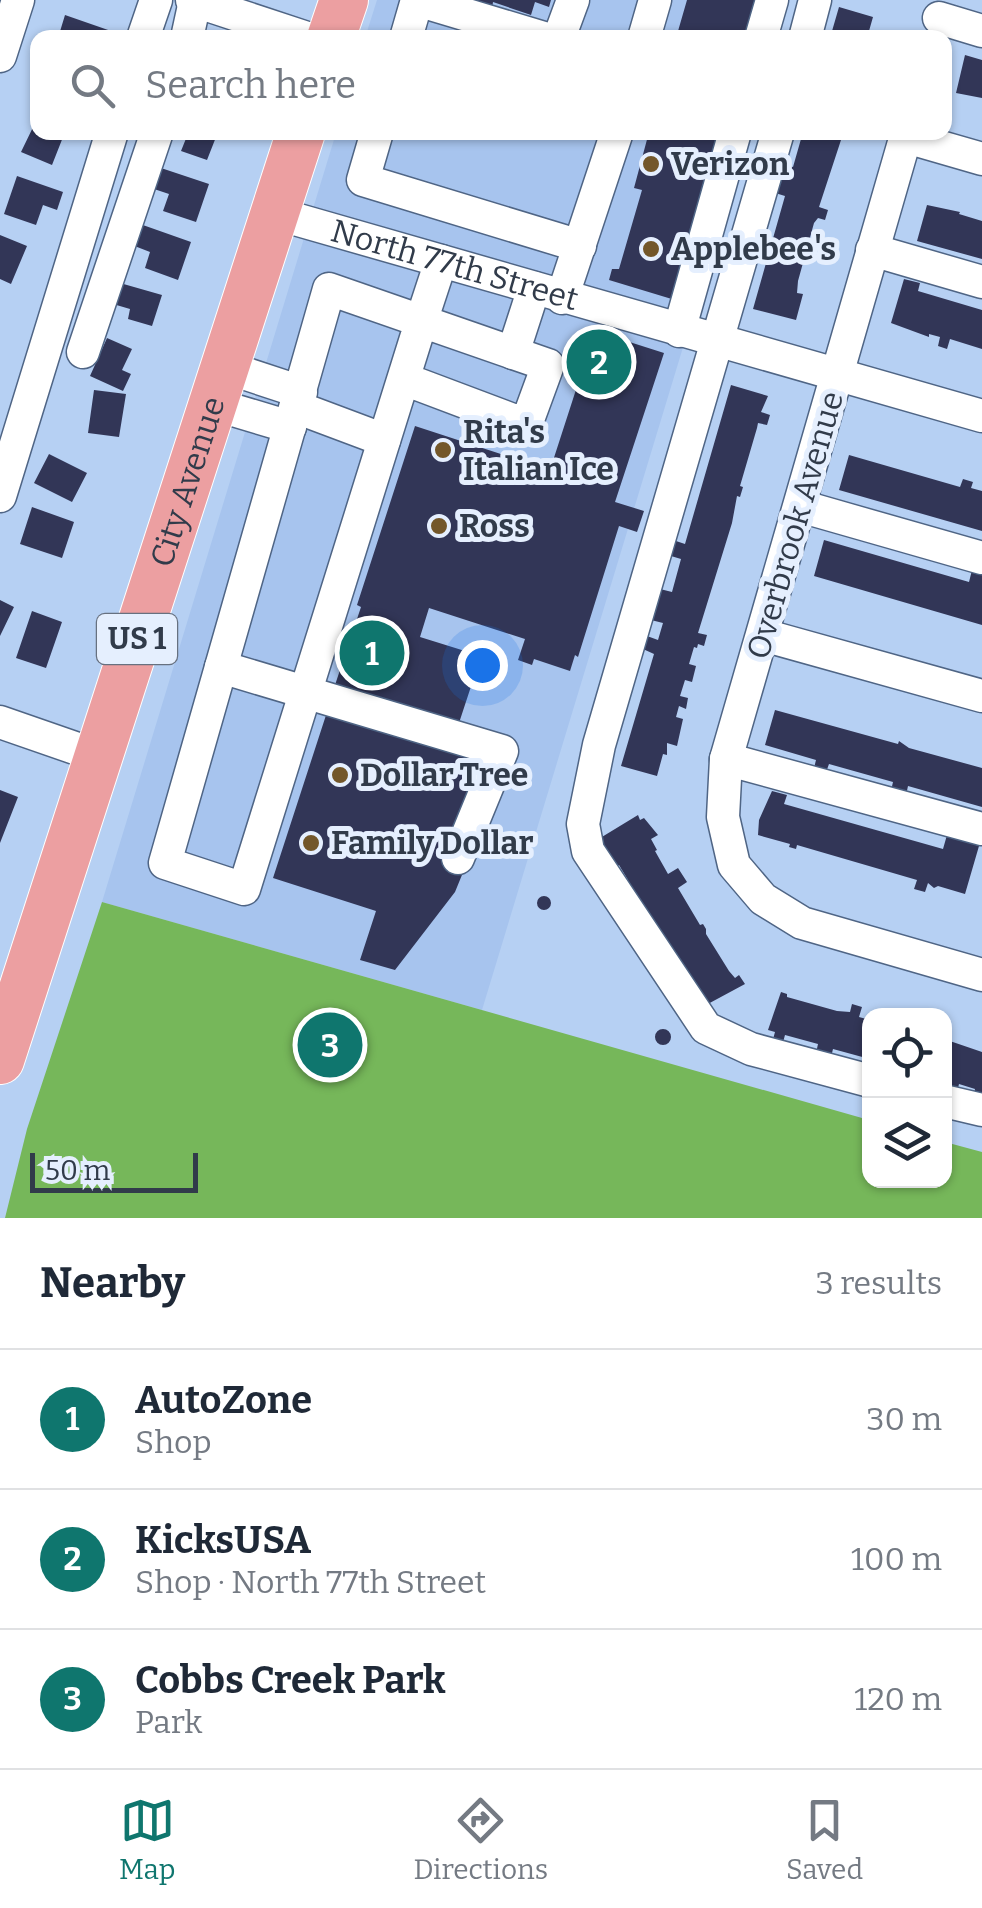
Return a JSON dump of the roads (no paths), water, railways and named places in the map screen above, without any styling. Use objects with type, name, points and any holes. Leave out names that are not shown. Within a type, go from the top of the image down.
[{"type":"highway","points":[[335,30],[344,0]]},
{"type":"highway","name":"City Avenue","points":[[4,1034],[298,140]]},
{"type":"street","points":[[0,56],[18,0]]},
{"type":"street","points":[[147,30],[156,0]]},
{"type":"street","points":[[189,30],[193,0],[283,30]]},
{"type":"street","points":[[408,30],[417,0],[517,30]]},
{"type":"street","points":[[562,30],[573,0]]},
{"type":"street","points":[[646,30],[655,0]]},
{"type":"street","points":[[763,30],[772,0]]},
{"type":"street","points":[[806,30],[815,0]]},
{"type":"street","points":[[939,18],[982,30]]},
{"type":"street","points":[[0,496],[110,140]]},
{"type":"street","points":[[83,352],[154,140]]},
{"type":"street","points":[[375,140],[363,180],[580,246]]},
{"type":"street","points":[[513,352],[580,246],[614,140]]},
{"type":"street","points":[[679,330],[734,140]]},
{"type":"street","points":[[776,140],[599,745],[583,824],[588,852],[706,1028],[751,1049],[862,1079]]},
{"type":"street","name":"Overbrook Avenue","points":[[905,140],[726,759],[723,817],[734,865],[774,906],[802,923],[982,975]]},
{"type":"street","points":[[923,140],[982,159]]},
{"type":"street","name":"North 77th Street","points":[[274,214],[982,416]]},
{"type":"street","points":[[872,250],[982,282]]},
{"type":"street","points":[[404,379],[526,424],[548,365],[422,319],[330,288],[164,863],[244,889],[384,440],[404,379],[422,319],[441,261]]},
{"type":"street","points":[[219,385],[384,440]]},
{"type":"street","points":[[800,506],[982,558]]},
{"type":"street","points":[[763,634],[982,696]]},
{"type":"street","points":[[221,667],[502,751],[458,858]]},
{"type":"street","points":[[0,722],[98,756]]},
{"type":"street","points":[[726,759],[982,830]]},
{"type":"street","points":[[952,1102],[982,1110]]},
{"type":"place","name":"Verizon","points":[[651,164]]},
{"type":"place","name":"Applebee's","points":[[651,249]]},
{"type":"place","name":"KicksUSA","points":[[599,362]]},
{"type":"place","name":"Rita's Italian Ice","points":[[443,450]]},
{"type":"place","name":"Ross","points":[[439,526]]},
{"type":"place","name":"AutoZone","points":[[372,653]]},
{"type":"place","name":"Dollar Tree","points":[[340,775]]},
{"type":"place","name":"Family Dollar","points":[[311,843]]},
{"type":"place","name":"Cobbs Creek Park","points":[[330,1045]]}]
